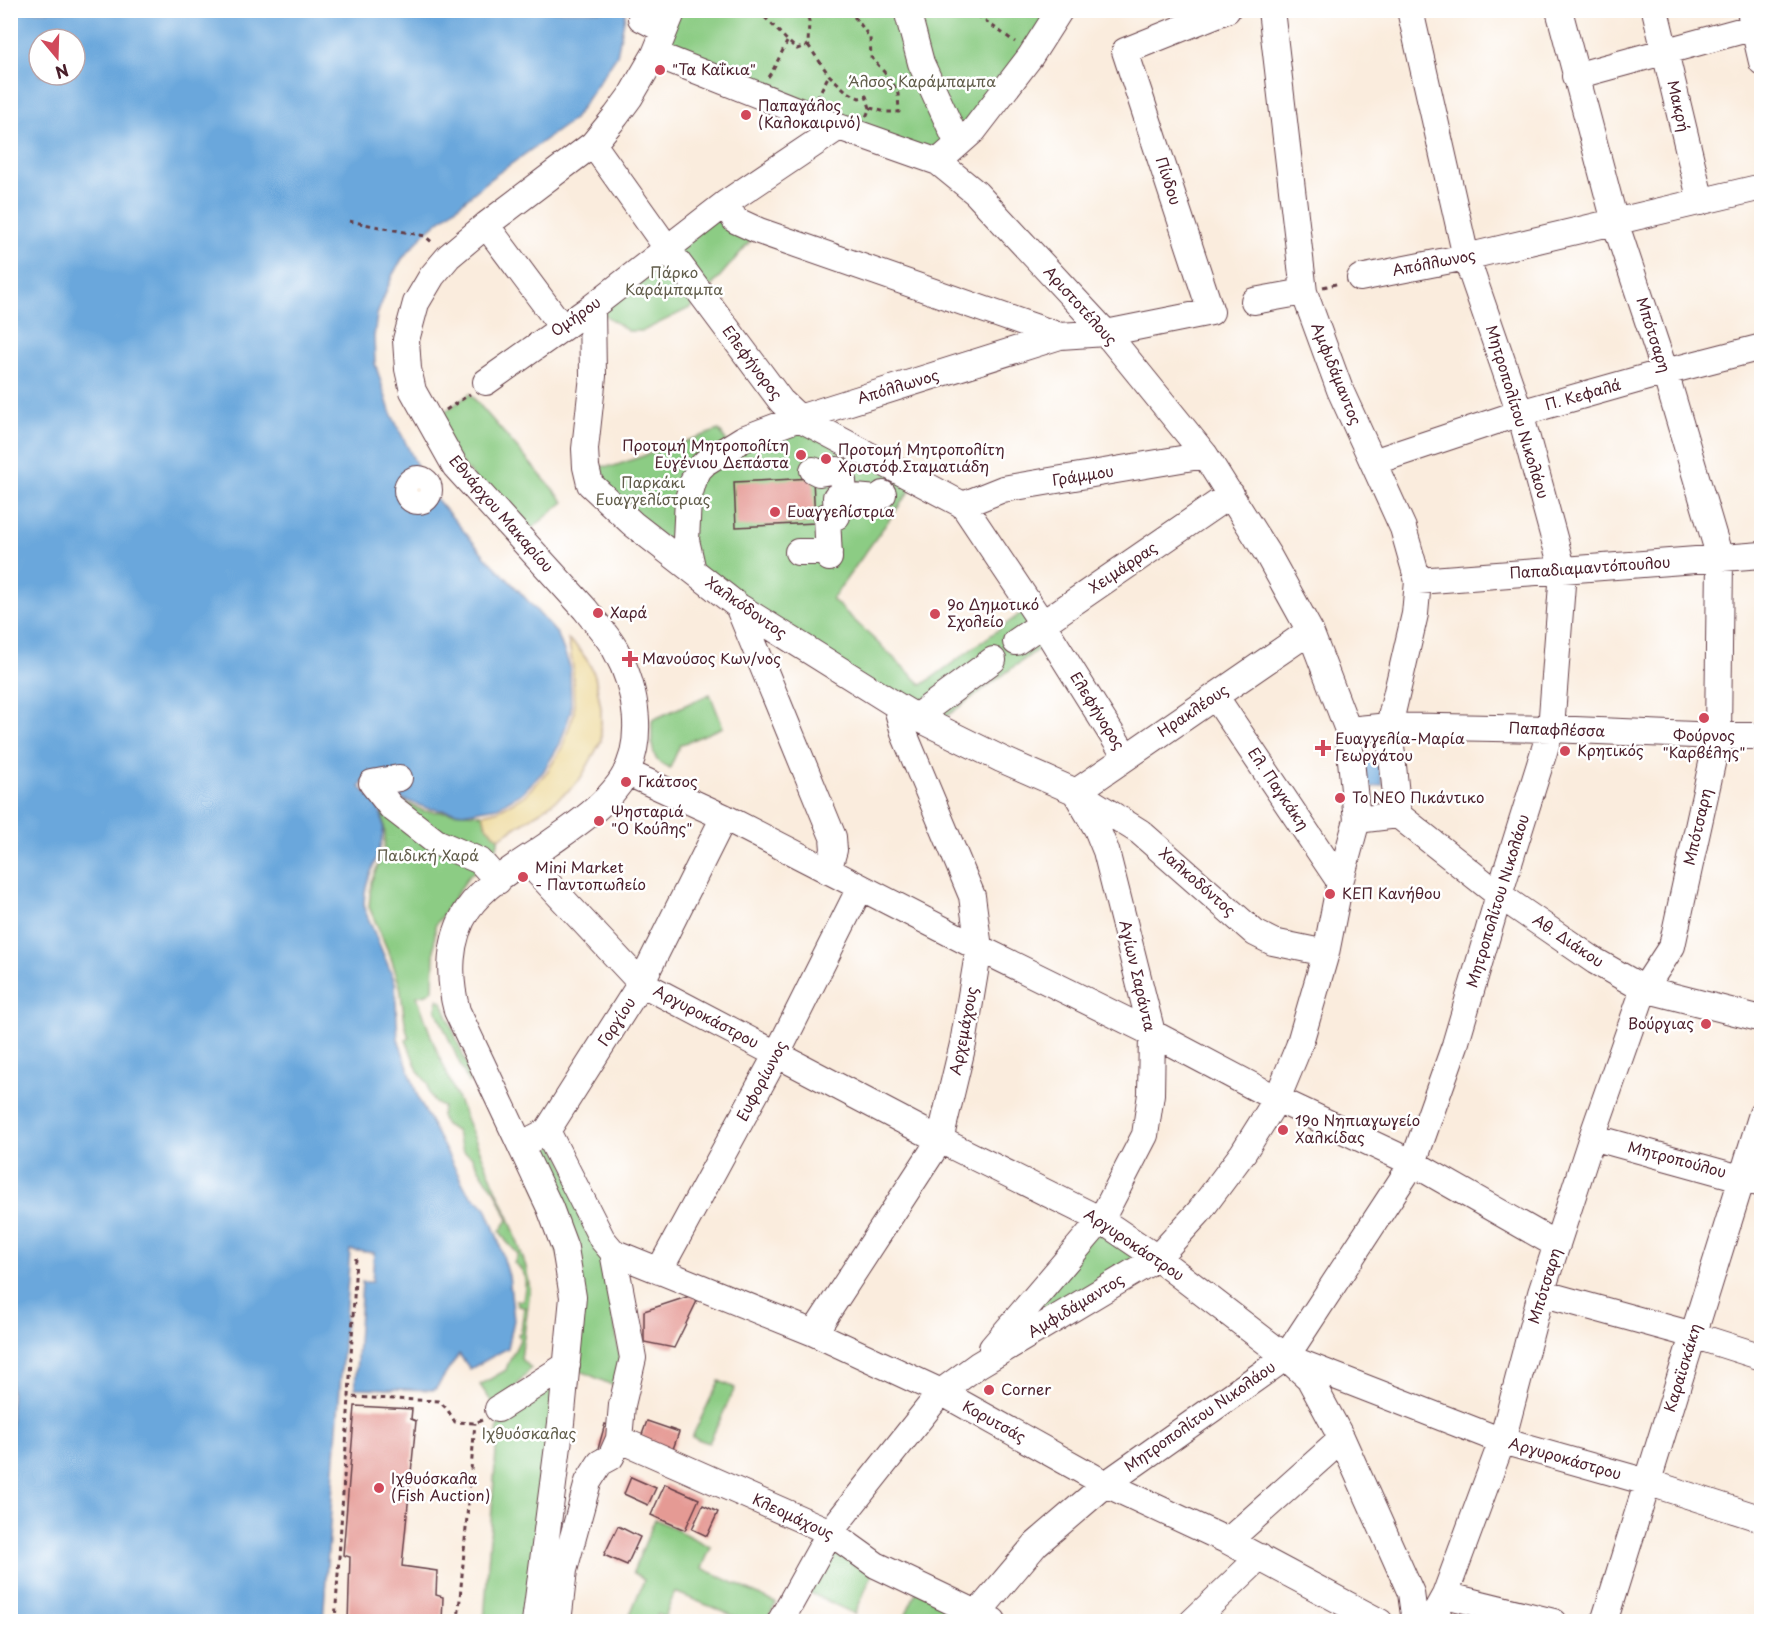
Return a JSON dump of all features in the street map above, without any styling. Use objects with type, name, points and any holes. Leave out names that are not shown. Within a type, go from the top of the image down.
[{"type":"street","points":[[907,10],[921,63],[958,144]]},
{"type":"street","points":[[938,162],[974,130],[1030,57],[1060,10]]},
{"type":"street","name":"Αμφιδάμαντος","points":[[1271,10],[1304,292],[1340,390],[1403,528],[1418,581],[1414,614],[1389,726],[1398,815]]},
{"type":"street","name":"Μητροπολίτου Νικολάου","points":[[981,1619],[1036,1544],[1106,1484],[1286,1357],[1413,1163],[1455,1045],[1551,729],[1563,571],[1520,413],[1466,257],[1410,10]]},
{"type":"street","name":"Μπότσαρη","points":[[1430,1622],[1445,1595],[1502,1441],[1541,1293],[1644,989],[1672,946],[1718,736],[1720,558],[1665,372],[1614,222],[1559,10]]},
{"type":"street","name":"Μακρή","points":[[1655,10],[1701,202]]},
{"type":"street","name":"Πίνδου","points":[[1210,312],[1125,51],[1223,11]]},
{"type":"street","points":[[642,13],[669,20]]},
{"type":"street","name":"Εθνάρχου Μακαρίου","points":[[522,1145],[464,1027],[452,995],[450,977],[453,946],[467,910],[485,891],[599,806],[618,785],[633,753],[635,709],[627,677],[614,648],[585,609],[455,466],[413,390],[408,369],[406,340],[417,303],[432,276],[449,256],[486,225],[593,144],[630,97],[655,54],[669,20]]},
{"type":"street","points":[[1575,76],[1665,51],[1755,21],[1761,62]]},
{"type":"street","name":"Αριστοτέλους","points":[[655,54],[846,129],[938,162],[976,193],[1106,333],[1205,455],[1268,555],[1310,631],[1348,730],[1357,820]]},
{"type":"street","name":"Ομήρου","points":[[486,382],[592,307],[726,203],[846,129]]},
{"type":"street","name":"Ελεφήνορος","points":[[593,144],[780,401],[799,418],[816,450],[889,482],[963,505],[1042,623],[1126,757]]},
{"type":"street","name":"Απόλλωνος","points":[[1360,278],[1466,257],[1761,187]]},
{"type":"street","points":[[726,203],[735,220],[759,231],[1060,336]]},
{"type":"street","points":[[486,225],[562,327]]},
{"type":"street","points":[[1254,301],[1304,292]]},
{"type":"street","name":"Χαλκόδοντος","points":[[592,307],[593,376],[585,449],[590,484],[633,524],[738,606],[906,711],[1001,759],[1076,792]]},
{"type":"street","name":"Απόλλωνος","points":[[693,571],[686,540],[686,518],[688,499],[694,479],[699,469],[715,455],[743,439],[799,418],[1060,336],[1106,333],[1210,312]]},
{"type":"street","name":"Π. Κεφαλά","points":[[1373,462],[1520,413],[1761,347]]},
{"type":"street","points":[[816,450],[819,473],[837,470],[843,481],[844,496]]},
{"type":"street","name":"Γράμμου","points":[[963,505],[1003,489],[1205,455]]},
{"type":"street","points":[[428,484],[455,466]]},
{"type":"street","points":[[798,552],[829,555],[827,516],[837,516],[836,497],[877,499],[889,482]]},
{"type":"street","name":"Χειμάρρας","points":[[906,711],[993,660],[998,665],[1021,648],[1016,642],[1231,494]]},
{"type":"street","name":"Παπαδιαμαντόπουλου","points":[[1418,581],[1761,555]]},
{"type":"street","points":[[738,606],[833,837],[834,850],[828,871]]},
{"type":"street","name":"Ηρακλέους","points":[[1076,792],[1310,631]]},
{"type":"street","name":"Ελ. Παγκάκη","points":[[1215,696],[1340,882]]},
{"type":"street","name":"Αρχεμάχους","points":[[814,1333],[940,1140],[963,1044],[979,948],[972,896],[905,736],[906,711]]},
{"type":"street","name":"Παπαφλέσσα","points":[[1348,730],[1389,726],[1761,736]]},
{"type":"street","points":[[626,772],[724,817],[1277,1098],[1413,1163],[1557,1245]]},
{"type":"street","points":[[399,778],[372,783],[391,807],[436,842],[480,861],[498,881]]},
{"type":"street","name":"Χαλκοδόντος","points":[[1076,792],[1140,832],[1255,933],[1273,942],[1326,953]]},
{"type":"street","name":"Αγίων Σαράντα","points":[[978,1365],[1101,1220],[1145,1135],[1151,1094],[1152,1033],[1106,851],[1097,829],[1076,792]]},
{"type":"street","points":[[1357,820],[1398,815]]},
{"type":"street","name":"Αθ. Διάκου","points":[[1398,815],[1499,895],[1594,961],[1644,989],[1761,1019]]},
{"type":"street","name":"Γοργίου","points":[[522,1145],[547,1131],[641,983],[724,817]]},
{"type":"street","name":"Αμφιδάμαντος","points":[[780,1622],[830,1532],[941,1392],[978,1365],[1156,1258],[1200,1212],[1243,1153],[1277,1098],[1299,1046],[1326,953],[1340,882],[1357,820]]},
{"type":"street","name":"Αργυροκάστρου","points":[[526,860],[641,983],[940,1140],[1101,1220],[1156,1258],[1286,1357],[1502,1441],[1647,1482],[1761,1519]]},
{"type":"street","name":"Ευφορίωνος","points":[[659,1271],[777,1054],[860,888]]},
{"type":"street","name":"Καραϊσκάκη","points":[[1604,1622],[1693,1335],[1752,1181],[1761,1114]]},
{"type":"street","points":[[547,1131],[607,1245],[633,1358],[622,1405],[619,1439],[611,1457],[600,1462],[588,1482],[564,1570],[558,1622]]},
{"type":"street","name":"Μητροπούλου","points":[[1592,1137],[1752,1181]]},
{"type":"street","points":[[522,1145],[565,1248],[573,1297],[556,1470],[535,1622]]},
{"type":"street","name":"Κορυτσάς","points":[[607,1245],[659,1271],[814,1333],[941,1392],[1106,1484],[1260,1557],[1380,1622]]},
{"type":"street","points":[[1541,1293],[1693,1335],[1761,1357]]},
{"type":"street","points":[[1286,1357],[1309,1378],[1342,1439],[1411,1593],[1415,1622]]},
{"type":"street","points":[[498,1409],[567,1365]]},
{"type":"street","name":"Κλεομάχους","points":[[619,1439],[830,1532],[876,1565],[981,1619]]},
{"type":"street","points":[[1228,1541],[1342,1439]]},
{"type":"street","points":[[556,1470],[566,1471],[569,1463],[575,1466],[574,1480],[579,1480],[587,1470],[598,1468]]},
{"type":"street","points":[[1192,1622],[1260,1557]]},
{"type":"street","points":[[1445,1595],[1554,1622]]},
{"type":"path","points":[[805,10],[809,21],[808,45],[828,75],[846,91],[859,98],[866,96],[870,108],[866,117],[846,129]]},
{"type":"path","points":[[848,10],[870,38],[871,57],[892,81],[898,94],[899,112],[870,108]]},
{"type":"path","points":[[970,10],[1015,42],[1030,57]]},
{"type":"path","points":[[758,11],[776,26],[787,42],[797,49],[808,45]]},
{"type":"path","points":[[754,93],[773,70],[787,42]]},
{"type":"path","points":[[349,221],[425,236],[449,256]]},
{"type":"path","points":[[1304,292],[1360,278]]},
{"type":"path","points":[[430,422],[486,382]]},
{"type":"path","points":[[335,1622],[356,1258]]},
{"type":"path","points":[[349,1397],[439,1401],[455,1422],[476,1423],[498,1409]]},
{"type":"path","points":[[458,1622],[476,1423]]},
{"type":"green space","name":"Άλσος Καράμπαμπα","points":[[673,11],[1060,11],[938,162],[655,54]]},
{"type":"green space","name":"Πάρκο Καράμπαμπα","points":[[726,203],[759,231],[690,308],[643,331],[628,331],[593,307]]},
{"type":"green space","points":[[470,394],[564,502],[520,538],[430,422]]},
{"type":"green space","name":"Παρκάκι Ευαγγελίστριας","points":[[799,418],[917,481],[832,599],[922,685],[1031,606],[1052,639],[933,726],[738,606],[586,467],[614,466],[719,430],[730,446]]},
{"type":"green space","points":[[710,694],[723,727],[680,745],[670,768],[660,763],[653,751],[652,720]]},
{"type":"green space","name":"Παιδική Χαρά","points":[[395,798],[424,811],[483,814],[486,826],[499,838],[495,854],[469,876],[435,926],[433,989],[427,994],[417,996],[432,1039],[511,1223],[526,1267],[530,1290],[521,1359],[531,1368],[514,1389],[493,1404],[480,1385],[506,1370],[520,1339],[518,1334],[521,1332],[524,1307],[518,1306],[516,1300],[523,1301],[525,1280],[522,1271],[514,1263],[518,1254],[500,1231],[508,1220],[495,1190],[472,1157],[463,1151],[456,1131],[445,1125],[441,1116],[443,1107],[435,1103],[429,1093],[428,1084],[418,1071],[406,1040],[409,1038],[400,986],[391,958],[369,907],[371,882],[384,851],[385,833],[382,807]]},
{"type":"green space","points":[[438,999],[442,1002],[473,1081],[468,1082],[436,1010]]},
{"type":"green space","name":"Ιχθυόσκαλας","points":[[547,1131],[602,1239],[625,1391],[568,1365],[535,1621],[484,1622],[498,1423],[507,1404],[567,1364],[573,1297],[521,1145]]},
{"type":"green space","points":[[1101,1220],[1157,1258],[978,1365]]},
{"type":"green space","points":[[719,1381],[735,1388],[709,1443],[692,1437]]},
{"type":"green space","points":[[655,1519],[711,1547],[702,1568],[776,1603],[767,1621],[746,1621],[675,1592],[664,1618],[658,1614],[654,1621],[627,1622],[644,1580],[633,1572]]},
{"type":"green space","points":[[830,1532],[876,1565],[855,1614],[808,1592]]},
{"type":"green space","points":[[919,1586],[963,1607],[956,1621],[902,1622]]},
{"type":"sand","points":[[568,639],[579,649],[595,676],[601,708],[601,741],[582,776],[573,787],[543,810],[499,838],[486,826],[483,814],[499,810],[524,796],[547,772],[562,748],[574,713],[573,667]]},
{"type":"water","points":[[11,11],[626,11],[617,55],[574,119],[493,177],[424,234],[402,259],[393,274],[377,315],[374,337],[375,363],[390,411],[420,472],[405,482],[404,490],[407,501],[416,503],[434,496],[485,556],[558,635],[570,667],[571,711],[560,744],[543,772],[522,793],[498,807],[463,813],[426,808],[400,798],[390,784],[368,775],[360,787],[376,805],[382,817],[383,835],[366,887],[364,908],[395,982],[398,1039],[419,1100],[467,1191],[486,1208],[509,1276],[514,1320],[508,1348],[470,1369],[459,1354],[435,1390],[355,1388],[362,1282],[372,1282],[374,1253],[350,1250],[323,1621],[11,1622]]},
{"type":"water","points":[[1376,755],[1383,785],[1365,789],[1359,759]]},
{"type":"building","name":"Ευαγγελίστρια","points":[[813,478],[815,523],[736,527],[734,482]]},
{"type":"building","points":[[693,1295],[697,1301],[674,1348],[644,1342],[644,1311]]},
{"type":"building","name":"Ιχθυόσκαλα (Fish Auction)","points":[[355,1406],[412,1409],[411,1419],[416,1421],[402,1566],[437,1571],[436,1595],[443,1597],[442,1622],[348,1622],[350,1557],[343,1555]]},
{"type":"building","points":[[647,1421],[679,1432],[672,1452],[640,1440]]},
{"type":"building","points":[[605,1424],[613,1427],[606,1452],[598,1449]]},
{"type":"building","points":[[631,1477],[656,1488],[648,1505],[624,1494]]},
{"type":"building","points":[[665,1484],[699,1499],[685,1530],[651,1515]]},
{"type":"building","points":[[703,1505],[718,1512],[707,1536],[692,1529]]},
{"type":"building","points":[[618,1526],[640,1537],[627,1565],[604,1555]]},
{"type":"place","name":"\"Τα Καΐκια\"","points":[[660,70]]},
{"type":"place","name":"Παπαγάλος (Καλοκαιρινό)","points":[[746,115]]},
{"type":"place","name":"Προτομή Μητροπολίτη Ευγένιου Δεπάστα","points":[[801,455]]},
{"type":"place","name":"Προτομή Μητροπολίτη Χριστόφ.Σταματιάδη","points":[[826,459]]},
{"type":"place","name":"Ευαγγελίστρια","points":[[775,512]]},
{"type":"place","name":"Χαρά","points":[[598,613]]},
{"type":"place","name":"9ο Δημοτικό Σχολείο","points":[[935,614]]},
{"type":"place","name":"Μανούσος Κων/νος","points":[[630,659]]},
{"type":"place","name":"Φούρνος \"Καρβέλης\"","points":[[1704,718]]},
{"type":"place","name":"Ευαγγελία-Μαρία Γεωργάτου","points":[[1323,748]]},
{"type":"place","name":"Κρητικός","points":[[1565,751]]},
{"type":"place","name":"Γκάτσος","points":[[626,782]]},
{"type":"place","name":"Το ΝΕΟ Πικάντικο","points":[[1340,798]]},
{"type":"place","name":"Ψησταριά \"Ο Κούλης\"","points":[[599,821]]},
{"type":"place","name":"Mini Market - Παντοπωλείο","points":[[523,877]]},
{"type":"place","name":"ΚΕΠ Κανήθου","points":[[1330,894]]},
{"type":"place","name":"Βούργιας","points":[[1706,1024]]},
{"type":"place","name":"19ο Νηπιαγωγείο Χαλκίδας","points":[[1283,1130]]},
{"type":"place","name":"Corner","points":[[989,1390]]},
{"type":"place","name":"Ιχθυόσκαλα (Fish Auction)","points":[[379,1488]]}]
